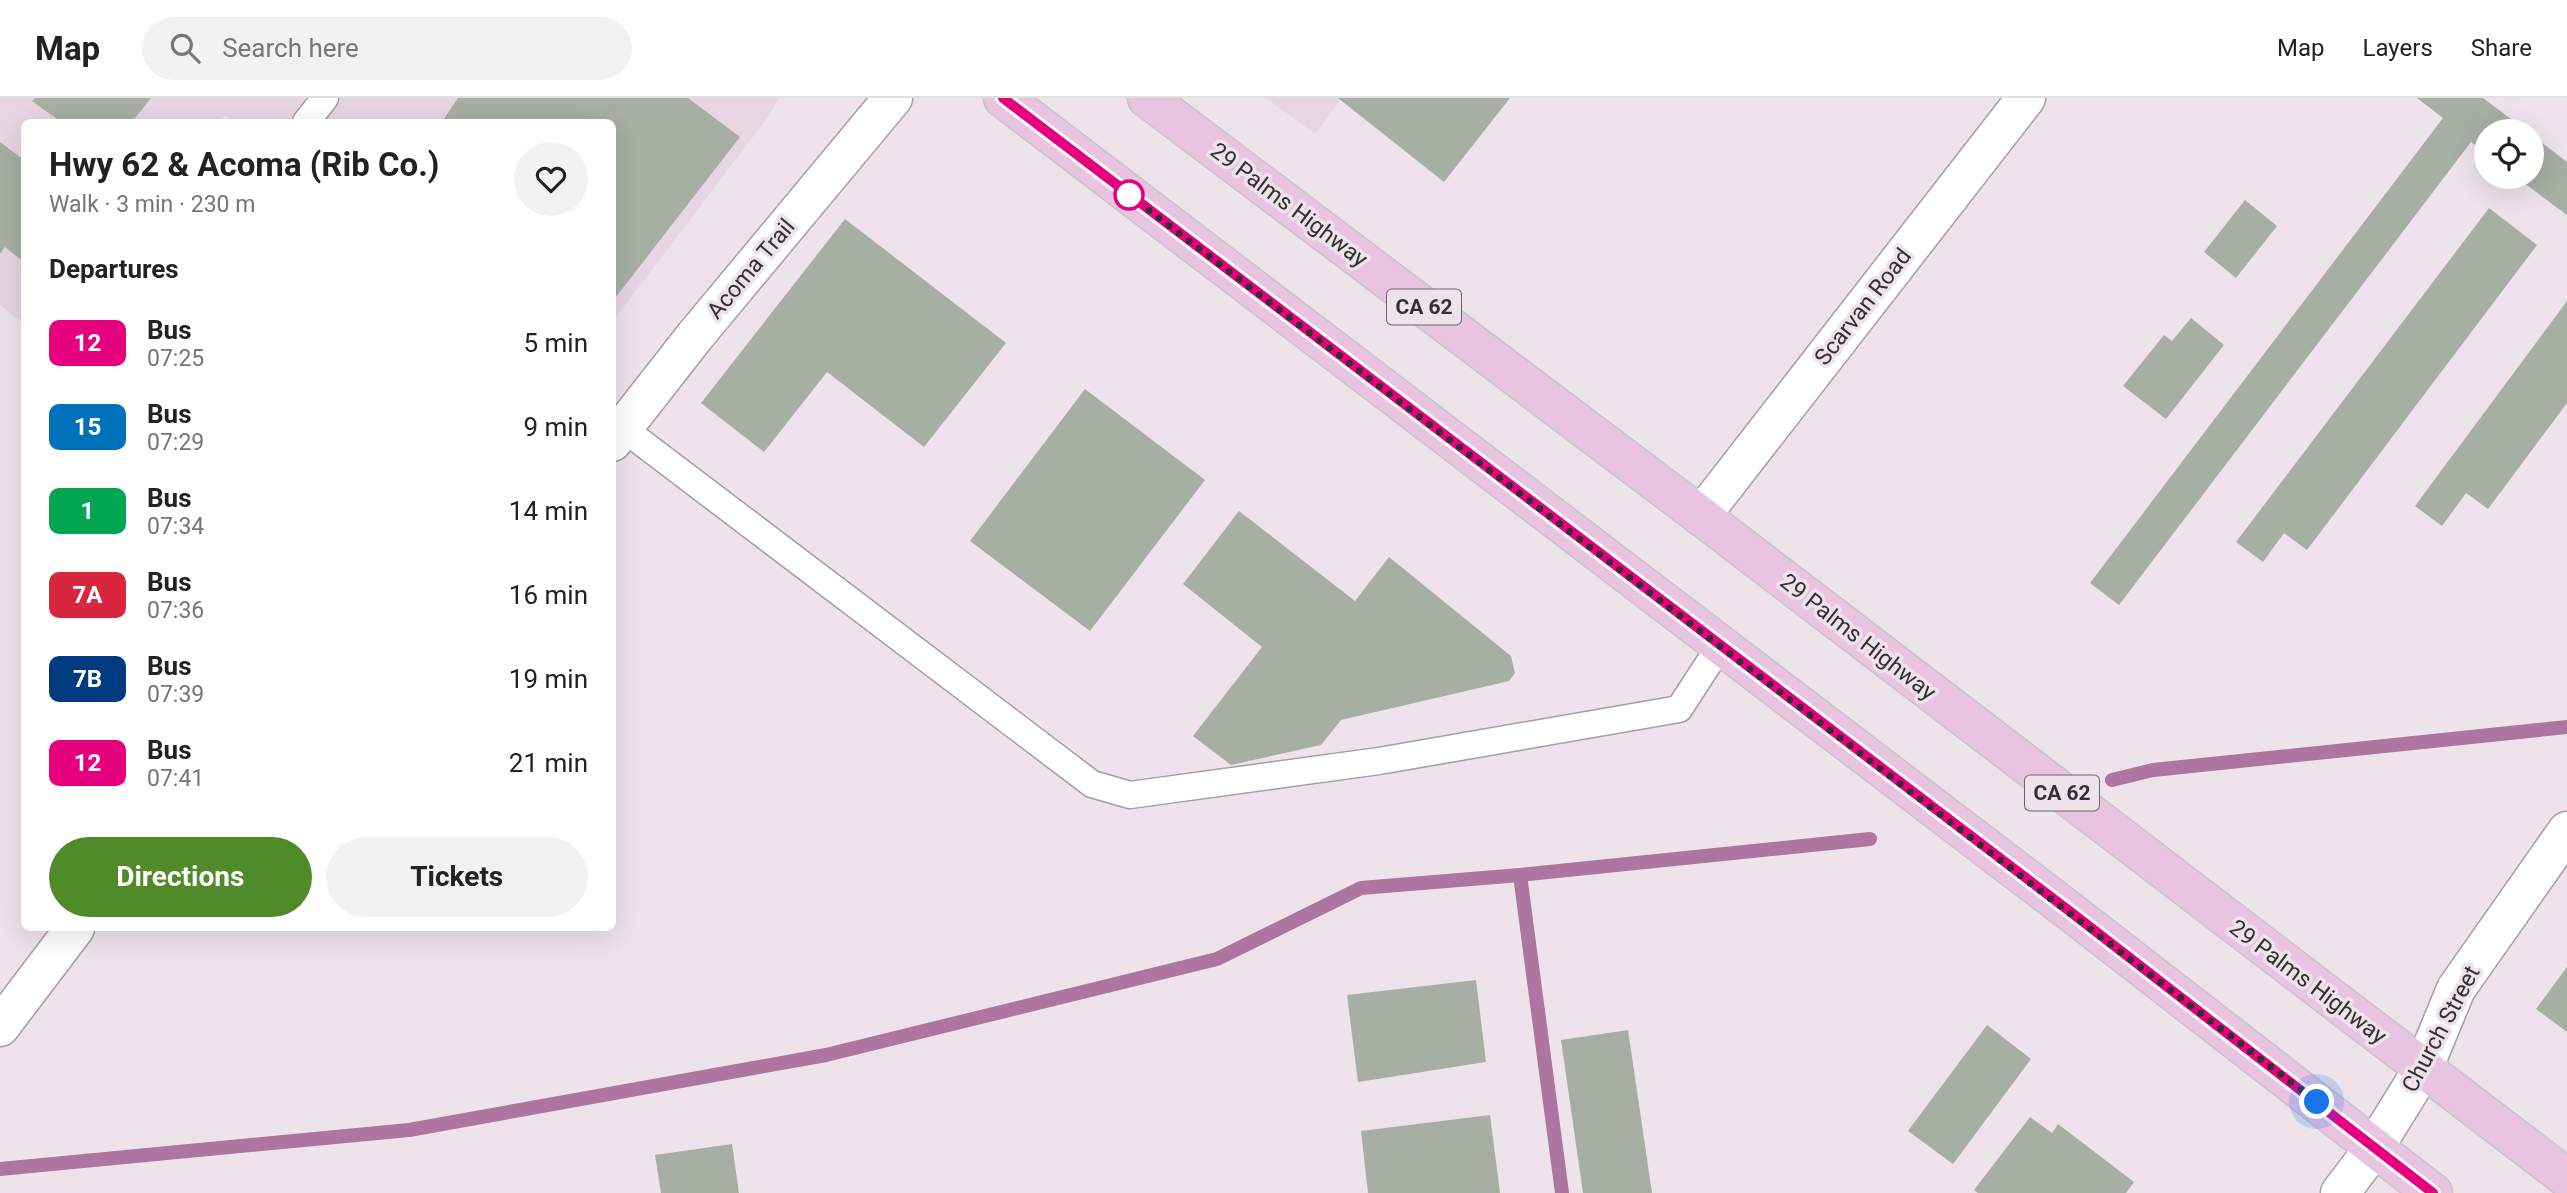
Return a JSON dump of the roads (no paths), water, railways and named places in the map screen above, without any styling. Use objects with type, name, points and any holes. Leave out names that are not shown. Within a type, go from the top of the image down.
[{"type":"main road","points":[[1003,98],[2072,913],[2433,1193]]},
{"type":"main road","name":"29 Palms Highway","points":[[1147,98],[1701,516],[2567,1178]]},
{"type":"street","name":"Acoma Trail","points":[[616,430],[893,98]]},
{"type":"street","name":"Scarvan Road","points":[[1701,516],[2026,98]]},
{"type":"street","name":"Church Street","points":[[2340,1193],[2374,1148],[2423,1069],[2456,989],[2567,831]]},
{"type":"street","points":[[0,1027],[73,931]]},
{"type":"lane","points":[[308,119],[324,98]]},
{"type":"lane","points":[[616,430],[1092,785],[1130,795],[1379,761],[1679,709],[1720,646]]},
{"type":"waterway","points":[[2112,780],[2153,770],[2567,727]]},
{"type":"waterway","points":[[0,1169],[409,1130],[826,1055],[1217,959],[1361,888],[1520,875],[1870,839]]},
{"type":"waterway","points":[[1520,875],[1562,1193]]}]
